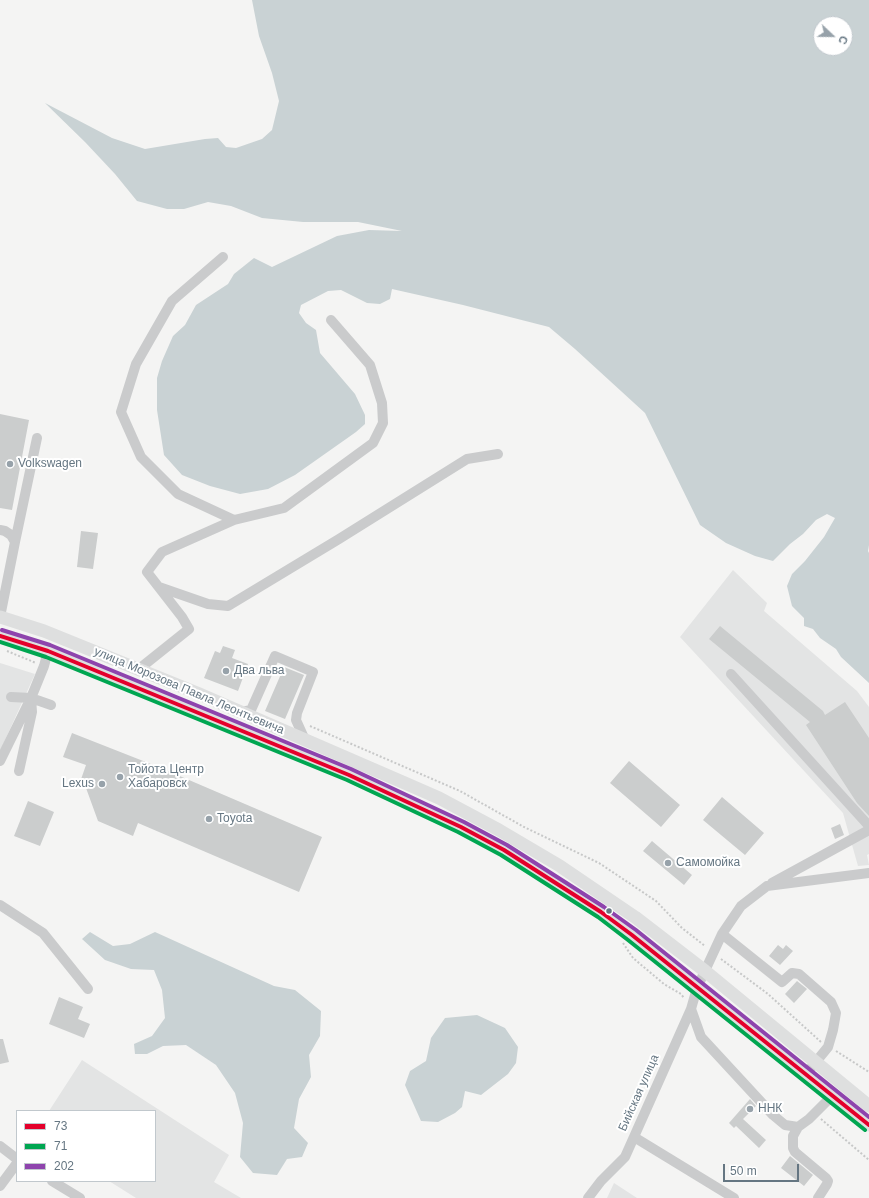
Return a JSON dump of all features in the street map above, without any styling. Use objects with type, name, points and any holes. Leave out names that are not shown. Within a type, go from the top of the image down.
[{"type":"main road","name":"улица Морозова Павла Леонтьевича","points":[[0,617],[44,631],[242,712],[432,795],[524,845],[585,882],[629,913],[705,971],[869,1106]]},
{"type":"main road","name":"улица Морозова Павла Леонтьевича","points":[[0,636],[48,651],[349,775],[461,827],[504,850],[601,912],[655,953],[869,1126]]},
{"type":"street","points":[[223,257],[172,301],[136,364],[121,412],[140,457],[178,494],[234,520]]},
{"type":"street","points":[[139,669],[189,629],[182,617],[147,572],[162,552],[234,520],[284,508],[373,443],[383,423],[382,403],[370,365],[331,320]]},
{"type":"street","points":[[0,617],[37,438]]},
{"type":"street","points":[[159,587],[208,604],[228,606],[340,539],[467,459],[498,454]]},
{"type":"street","points":[[0,530],[11,534],[15,542]]},
{"type":"street","points":[[0,761],[31,698],[44,666],[48,651]]},
{"type":"street","points":[[242,712],[251,710],[275,656],[313,672],[297,713],[296,720],[305,740]]},
{"type":"street","points":[[731,674],[869,826]]},
{"type":"street","points":[[11,697],[31,698],[51,705]]},
{"type":"street","points":[[19,771],[32,712],[31,698]]},
{"type":"street","name":"Бийская улица","points":[[588,1198],[601,1181],[625,1157],[691,1009],[697,988],[722,934],[741,906],[767,886],[869,830]]},
{"type":"street","points":[[767,886],[869,873]]},
{"type":"street","points":[[0,905],[43,933],[88,989]]},
{"type":"street","points":[[722,934],[782,982],[792,973],[799,974],[831,1002],[836,1013],[828,1047],[806,1074]]},
{"type":"street","points":[[691,1009],[701,1037],[773,1115],[785,1125],[798,1126]]},
{"type":"street","points":[[818,1198],[828,1180],[795,1152],[793,1148],[794,1136],[798,1126],[832,1096]]},
{"type":"street","points":[[634,1137],[734,1198]]},
{"type":"street","points":[[0,1146],[16,1158]]},
{"type":"street","points":[[0,1186],[16,1164]]},
{"type":"street","points":[[54,1182],[80,1198]]},
{"type":"path","points":[[7,651],[44,666]]},
{"type":"path","points":[[622,942],[633,958],[664,984],[681,994],[691,1009]]},
{"type":"path","points":[[814,1113],[869,1160]]},
{"type":"shaded area","points":[[252,0],[869,0],[869,683],[841,657],[836,649],[820,638],[813,629],[804,626],[804,618],[792,606],[787,586],[792,574],[805,561],[824,537],[835,518],[827,514],[816,520],[773,561],[755,556],[726,543],[700,525],[645,413],[549,327],[392,289],[390,299],[380,304],[367,303],[341,290],[328,291],[301,305],[299,313],[306,323],[316,330],[320,353],[355,394],[365,415],[365,424],[295,475],[268,489],[240,494],[210,486],[182,475],[164,455],[157,410],[157,378],[162,361],[173,336],[185,325],[196,305],[228,284],[234,274],[254,258],[272,267],[337,236],[369,230],[402,231],[358,222],[303,222],[262,218],[231,206],[208,202],[184,209],[167,209],[137,201],[115,174],[85,142],[45,103],[112,138],[145,149],[218,138],[226,147],[236,148],[262,139],[272,130],[279,101],[272,73],[259,36]]},
{"type":"shaded area","points":[[733,570],[767,603],[764,611],[857,691],[869,707],[869,854],[867,855],[869,865],[858,866],[843,813],[680,637]]},
{"type":"shaded area","points":[[0,663],[35,674],[0,751]]},
{"type":"shaded area","points":[[90,932],[113,946],[130,944],[155,932],[274,986],[295,990],[321,1011],[320,1036],[309,1055],[311,1077],[299,1099],[294,1128],[308,1143],[302,1157],[287,1159],[277,1175],[253,1173],[240,1157],[243,1123],[235,1093],[216,1065],[186,1045],[163,1046],[147,1054],[135,1054],[134,1044],[152,1036],[165,1018],[162,990],[154,970],[131,969],[105,960],[82,939]]},
{"type":"shaded area","points":[[477,1015],[505,1028],[518,1047],[516,1063],[508,1074],[481,1095],[465,1091],[462,1107],[455,1113],[438,1122],[421,1121],[405,1085],[410,1071],[426,1061],[431,1038],[445,1018]]},
{"type":"shaded area","points":[[82,1060],[229,1155],[214,1182],[241,1198],[136,1198],[111,1182],[156,1182],[156,1110],[50,1110]]},
{"type":"shaded area","points":[[614,1183],[637,1198],[607,1198]]},
{"type":"building","name":"Volkswagen","points":[[0,414],[29,420],[12,510],[0,508]]},
{"type":"building","points":[[81,531],[98,533],[93,569],[77,567]]},
{"type":"building","points":[[720,626],[823,711],[825,715],[845,702],[869,738],[869,816],[857,803],[806,725],[810,722],[709,639]]},
{"type":"building","name":"Два льва","points":[[223,646],[235,650],[232,658],[248,664],[238,691],[204,678],[215,651],[220,653]]},
{"type":"building","points":[[284,667],[304,675],[285,719],[265,711]]},
{"type":"building","points":[[72,733],[161,768],[322,837],[299,892],[138,823],[133,836],[98,821],[86,788],[79,785],[86,765],[63,757]]},
{"type":"building","points":[[629,761],[680,805],[661,827],[610,783]]},
{"type":"building","points":[[722,797],[764,833],[745,855],[703,820]]},
{"type":"building","points":[[28,801],[54,812],[40,846],[14,836]]},
{"type":"building","points":[[840,824],[844,835],[835,839],[831,828]]},
{"type":"building","name":"Самомойка","points":[[652,841],[692,875],[684,885],[643,851]]},
{"type":"building","points":[[778,945],[783,949],[786,945],[793,951],[780,965],[769,956]]},
{"type":"building","points":[[797,981],[807,989],[794,1003],[785,994]]},
{"type":"building","points":[[59,997],[83,1007],[78,1019],[90,1024],[84,1038],[49,1024]]},
{"type":"building","points":[[0,1039],[3,1039],[9,1062],[0,1064]]},
{"type":"building","points":[[750,1099],[756,1106],[743,1119],[766,1140],[759,1148],[736,1126],[734,1128],[729,1123]]},
{"type":"building","points":[[790,1156],[813,1175],[804,1186],[781,1168]]},
{"type":"transit line","name":"202","points":[[2,630],[50,645],[351,769],[464,822],[507,845],[604,907],[636,930],[869,1117]]},
{"type":"transit line","name":"73","points":[[0,636],[48,651],[349,775],[461,827],[504,850],[601,912],[632,935],[869,1125]]},
{"type":"transit line","name":"71","points":[[0,642],[46,657],[347,780],[458,832],[501,855],[598,917],[865,1130]]},
{"type":"place","name":"Volkswagen","points":[[10,464]]},
{"type":"place","name":"Два льва","points":[[226,671]]},
{"type":"place","name":"Тойота Центр Хабаровск","points":[[120,777]]},
{"type":"place","name":"Lexus","points":[[102,784]]},
{"type":"place","name":"Toyota","points":[[209,819]]},
{"type":"place","name":"Самомойка","points":[[668,863]]},
{"type":"place","name":"ННК","points":[[750,1109]]}]
